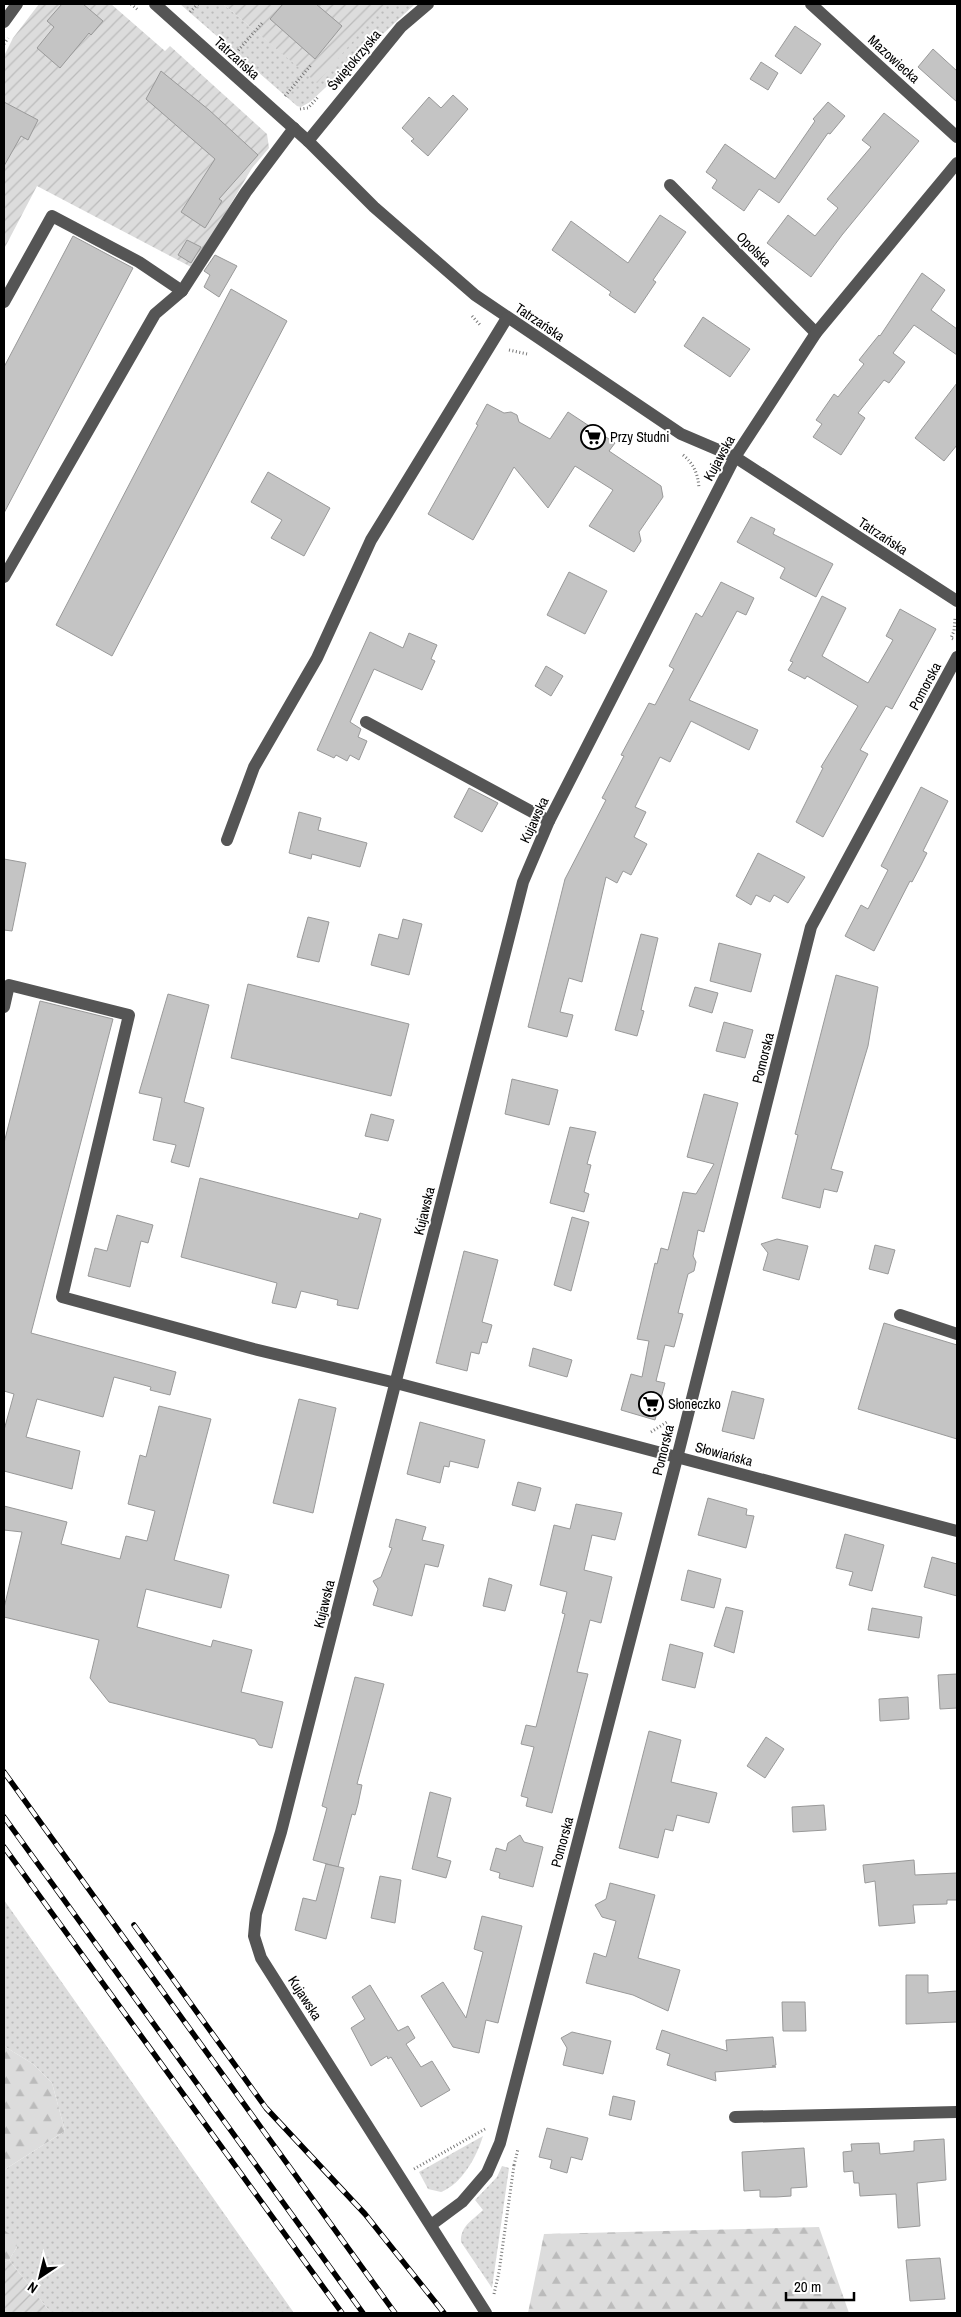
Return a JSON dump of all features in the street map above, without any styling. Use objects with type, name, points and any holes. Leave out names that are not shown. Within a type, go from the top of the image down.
[{"type":"street","points":[[4,22],[17,4]]},
{"type":"street","name":"Tatrzańska","points":[[155,4],[294,128],[374,207],[475,295],[681,434],[735,458],[957,601]]},
{"type":"street","name":"Świętokrzyska","points":[[308,141],[333,108],[402,27],[428,4]]},
{"type":"street","name":"Mazowiecka","points":[[811,4],[957,137]]},
{"type":"street","points":[[4,577],[154,314],[182,291],[246,192],[294,128]]},
{"type":"street","name":"Kujawska","points":[[486,2313],[261,1958],[254,1936],[256,1914],[281,1832],[523,882],[549,821],[735,458],[816,333],[957,163]]},
{"type":"street","name":"Opolska","points":[[670,185],[816,333]]},
{"type":"street","points":[[4,302],[52,216],[138,262],[182,291]]},
{"type":"street","points":[[227,840],[254,767],[317,658],[371,540],[507,318]]},
{"type":"street","name":"Pomorska","points":[[431,2225],[462,2202],[487,2173],[500,2143],[677,1458],[811,927],[957,657]]},
{"type":"street","points":[[366,722],[549,821]]},
{"type":"street","name":"Słowiańska","points":[[4,1007],[9,985],[129,1015],[62,1297],[254,1349],[396,1383],[957,1531]]},
{"type":"street","points":[[900,1315],[957,1334]]},
{"type":"street","points":[[735,2117],[957,2112]]},
{"type":"path","points":[[182,9],[188,15],[198,4]]},
{"type":"path","points":[[234,55],[263,22]]},
{"type":"path","points":[[228,50],[240,61]]},
{"type":"path","points":[[283,99],[311,65]]},
{"type":"path","points":[[277,94],[288,104]]},
{"type":"path","points":[[294,108],[308,108],[320,95],[333,108]]},
{"type":"path","points":[[416,2178],[411,2171],[491,2126],[489,2131]]},
{"type":"path","points":[[488,2289],[493,2297],[500,2272],[514,2165],[500,2143]]},
{"type":"green space","points":[[39,4],[111,4],[165,51],[170,46],[267,134],[269,148],[252,168],[193,268],[37,186],[4,249],[4,56],[13,38]]},
{"type":"green space","points":[[180,4],[223,4],[317,82],[383,5],[415,4],[310,102],[301,107],[297,106]]},
{"type":"green space","points":[[223,4],[385,4],[317,83]]},
{"type":"green space","points":[[4,1900],[294,2313],[51,2313],[9,2260],[17,2247],[4,2230],[4,2170],[65,2131],[52,2083],[33,2064],[4,2046]]},
{"type":"green space","points":[[4,2046],[33,2064],[52,2083],[65,2131],[4,2170]]},
{"type":"green space","points":[[483,2136],[473,2160],[456,2183],[441,2192],[428,2189],[419,2172]]},
{"type":"green space","points":[[502,2166],[509,2168],[492,2288],[461,2242],[461,2236],[465,2227],[483,2210],[475,2200],[497,2177]]},
{"type":"green space","points":[[819,2227],[849,2313],[528,2313],[544,2234]]},
{"type":"green space","points":[[4,2230],[15,2238],[17,2247],[9,2260],[4,2262]]},
{"type":"green space","points":[[9,2260],[51,2313],[4,2313],[4,2262]]},
{"type":"building","points":[[62,4],[83,4],[103,21],[91,35],[89,33],[60,68],[37,48],[54,27],[47,21]]},
{"type":"building","points":[[283,4],[316,4],[342,26],[315,59],[270,19]]},
{"type":"building","points":[[795,26],[821,44],[801,74],[775,56]]},
{"type":"building","points":[[933,49],[957,71],[957,102],[918,67]]},
{"type":"building","points":[[761,62],[778,73],[768,90],[750,79]]},
{"type":"building","points":[[161,71],[209,110],[258,155],[219,199],[222,201],[205,228],[181,212],[215,159],[146,99]]},
{"type":"building","points":[[453,95],[468,109],[428,156],[411,141],[414,139],[402,128],[429,97],[441,108]]},
{"type":"building","points":[[4,102],[38,120],[28,140],[21,136],[4,166]]},
{"type":"building","points":[[828,102],[845,116],[830,134],[828,133],[779,203],[759,189],[744,211],[712,188],[717,180],[706,172],[725,144],[775,179],[815,121],[813,119]]},
{"type":"building","points":[[884,113],[919,141],[842,235],[811,277],[767,243],[788,215],[815,236],[838,208],[827,199],[871,147],[862,140]]},
{"type":"building","points":[[660,215],[686,232],[653,280],[656,282],[635,313],[609,295],[611,292],[552,250],[571,221],[628,263]]},
{"type":"building","points":[[73,236],[133,268],[4,513],[4,367]]},
{"type":"building","points":[[187,240],[201,247],[191,263],[178,255]]},
{"type":"building","points":[[215,255],[237,266],[219,297],[204,287],[210,275],[204,271]]},
{"type":"building","points":[[922,273],[945,290],[931,310],[957,329],[957,355],[914,325],[893,353],[905,362],[889,383],[884,380],[858,413],[865,418],[841,455],[813,437],[822,424],[816,420],[834,394],[838,397],[864,364],[859,360],[880,336]]},
{"type":"building","points":[[231,289],[287,321],[112,656],[56,625]]},
{"type":"building","points":[[703,317],[750,349],[730,377],[684,346]]},
{"type":"building","points":[[957,383],[957,445],[944,461],[915,438]]},
{"type":"building","points":[[487,404],[504,413],[511,412],[517,415],[519,422],[550,439],[568,412],[615,443],[609,451],[661,486],[663,497],[639,532],[641,541],[634,552],[589,526],[613,490],[575,466],[548,508],[514,467],[473,540],[428,514],[478,425],[476,424]]},
{"type":"building","points":[[268,472],[330,508],[304,556],[271,538],[282,520],[251,502]]},
{"type":"building","points":[[751,517],[775,529],[773,534],[833,564],[816,597],[780,578],[785,568],[737,542]]},
{"type":"building","points":[[569,572],[607,591],[585,634],[547,615]]},
{"type":"building","points":[[721,582],[754,598],[746,615],[737,611],[689,700],[758,730],[749,750],[691,721],[670,762],[660,757],[635,807],[646,812],[634,837],[647,844],[631,875],[623,871],[617,883],[606,877],[582,982],[569,978],[560,1012],[573,1015],[567,1037],[528,1027],[565,879],[606,800],[602,798],[624,756],[621,755],[649,703],[655,705],[674,669],[669,666],[696,613],[702,617]]},
{"type":"building","points":[[822,596],[846,608],[822,656],[868,683],[893,640],[886,636],[900,609],[936,629],[892,709],[886,706],[860,750],[868,754],[823,837],[796,822],[823,768],[821,767],[858,706],[807,676],[805,679],[788,670],[793,662],[790,661]]},
{"type":"building","points":[[370,632],[403,648],[409,633],[437,645],[431,659],[435,661],[422,690],[374,669],[350,722],[361,729],[358,737],[367,741],[359,760],[350,755],[347,761],[336,755],[334,758],[317,750]]},
{"type":"building","points":[[546,666],[563,676],[551,696],[535,686]]},
{"type":"building","points":[[921,787],[948,801],[923,851],[927,853],[912,882],[910,881],[874,951],[845,936],[861,905],[868,909],[888,870],[881,866]]},
{"type":"building","points":[[469,788],[498,803],[482,832],[454,817]]},
{"type":"building","points":[[299,812],[321,818],[318,830],[367,843],[360,867],[312,854],[311,859],[289,853]]},
{"type":"building","points":[[758,853],[805,877],[788,903],[774,895],[770,902],[756,895],[751,905],[736,896]]},
{"type":"building","points":[[4,859],[26,863],[12,931],[4,930]]},
{"type":"building","points":[[308,917],[329,922],[319,962],[297,957]]},
{"type":"building","points":[[403,919],[422,924],[409,975],[371,965],[379,934],[398,939]]},
{"type":"building","points":[[641,934],[658,938],[641,1010],[644,1011],[637,1036],[615,1030]]},
{"type":"building","points":[[719,943],[761,954],[751,992],[710,981]]},
{"type":"building","points":[[836,975],[878,987],[868,1046],[831,1169],[843,1172],[837,1192],[824,1189],[820,1208],[782,1198],[798,1135],[795,1134]]},
{"type":"building","points":[[248,984],[409,1024],[391,1096],[231,1058]]},
{"type":"building","points":[[695,987],[718,993],[712,1013],[689,1006]]},
{"type":"building","points":[[168,994],[209,1005],[184,1102],[204,1108],[189,1167],[171,1162],[176,1145],[153,1140],[162,1098],[139,1093]]},
{"type":"building","points":[[40,1001],[113,1019],[31,1333],[176,1372],[170,1395],[150,1390],[151,1387],[114,1377],[103,1417],[37,1399],[26,1437],[80,1451],[72,1489],[4,1471],[4,1430],[14,1394],[4,1391],[4,1143]]},
{"type":"building","points":[[724,1022],[753,1030],[745,1058],[716,1051]]},
{"type":"building","points":[[512,1079],[558,1090],[549,1125],[505,1114]]},
{"type":"building","points":[[704,1094],[738,1103],[704,1232],[698,1230],[693,1256],[696,1262],[694,1271],[688,1274],[678,1313],[683,1314],[674,1347],[665,1345],[656,1381],[665,1383],[655,1420],[621,1410],[631,1374],[642,1377],[649,1341],[637,1339],[655,1263],[657,1264],[661,1248],[668,1250],[683,1192],[696,1194],[714,1164],[687,1157]]},
{"type":"building","points":[[371,1114],[394,1120],[388,1141],[365,1136]]},
{"type":"building","points":[[570,1127],[596,1132],[587,1164],[591,1165],[584,1192],[589,1194],[584,1212],[550,1203]]},
{"type":"building","points":[[200,1178],[358,1219],[360,1213],[381,1219],[358,1309],[337,1305],[338,1300],[301,1291],[296,1308],[272,1303],[277,1283],[181,1257]]},
{"type":"building","points":[[117,1215],[153,1225],[148,1243],[141,1241],[130,1287],[88,1276],[95,1248],[107,1251]]},
{"type":"building","points":[[572,1217],[589,1222],[571,1291],[554,1285]]},
{"type":"building","points":[[777,1239],[808,1246],[799,1280],[763,1270],[768,1253],[761,1244]]},
{"type":"building","points":[[875,1245],[895,1250],[888,1274],[869,1269]]},
{"type":"building","points":[[464,1251],[498,1260],[482,1322],[492,1325],[487,1343],[482,1342],[479,1354],[471,1352],[467,1371],[436,1363]]},
{"type":"building","points":[[884,1323],[957,1345],[957,1439],[858,1409]]},
{"type":"building","points":[[533,1348],[572,1360],[567,1377],[529,1366]]},
{"type":"building","points":[[732,1391],[764,1399],[754,1439],[722,1431]]},
{"type":"building","points":[[299,1399],[336,1408],[313,1513],[273,1503]]},
{"type":"building","points":[[159,1406],[211,1419],[174,1560],[229,1575],[221,1608],[146,1589],[137,1627],[211,1647],[213,1640],[252,1650],[241,1692],[283,1702],[272,1748],[259,1745],[255,1739],[109,1702],[90,1678],[99,1640],[4,1617],[4,1608],[22,1532],[4,1530],[4,1506],[67,1522],[61,1544],[120,1559],[126,1536],[147,1541],[155,1511],[128,1504],[140,1455],[146,1457]]},
{"type":"building","points":[[420,1422],[485,1440],[478,1468],[450,1461],[449,1467],[444,1466],[440,1483],[407,1474]]},
{"type":"building","points":[[518,1482],[541,1488],[535,1511],[512,1505]]},
{"type":"building","points":[[708,1498],[747,1509],[746,1515],[754,1516],[746,1548],[698,1535]]},
{"type":"building","points":[[576,1504],[622,1513],[615,1540],[592,1535],[584,1570],[612,1577],[601,1623],[590,1620],[577,1672],[588,1674],[552,1813],[526,1806],[528,1798],[521,1796],[534,1747],[521,1744],[526,1725],[536,1727],[565,1614],[562,1613],[567,1592],[540,1585],[554,1525],[570,1529]]},
{"type":"building","points":[[396,1519],[426,1527],[422,1540],[444,1545],[438,1567],[425,1564],[412,1616],[373,1605],[378,1589],[373,1581],[381,1577],[392,1548],[389,1547]]},
{"type":"building","points":[[845,1534],[884,1545],[872,1591],[849,1585],[853,1572],[836,1568]]},
{"type":"building","points":[[932,1557],[957,1564],[957,1596],[924,1587]]},
{"type":"building","points":[[688,1570],[721,1579],[714,1608],[681,1600]]},
{"type":"building","points":[[489,1578],[512,1585],[505,1611],[483,1606]]},
{"type":"building","points":[[726,1607],[743,1611],[734,1653],[714,1646]]},
{"type":"building","points":[[872,1608],[922,1617],[919,1638],[868,1630]]},
{"type":"building","points":[[670,1644],[703,1653],[695,1688],[662,1680]]},
{"type":"building","points":[[957,1674],[957,1708],[940,1709],[938,1675]]},
{"type":"building","points":[[355,1677],[384,1684],[357,1784],[362,1785],[358,1804],[355,1815],[352,1814],[338,1867],[313,1860],[327,1808],[322,1806]]},
{"type":"building","points":[[908,1697],[909,1719],[880,1721],[879,1699]]},
{"type":"building","points":[[649,1731],[681,1740],[671,1782],[717,1793],[709,1823],[677,1815],[673,1831],[665,1829],[658,1858],[619,1848]]},
{"type":"building","points":[[766,1737],[784,1749],[765,1778],[747,1766]]},
{"type":"building","points":[[430,1792],[451,1798],[437,1857],[451,1861],[446,1878],[412,1869]]},
{"type":"building","points":[[824,1805],[826,1830],[793,1832],[792,1807]]},
{"type":"building","points":[[520,1835],[524,1842],[543,1847],[533,1887],[499,1878],[500,1873],[490,1870],[496,1848],[506,1851],[508,1843]]},
{"type":"building","points":[[914,1860],[915,1875],[957,1873],[957,1900],[947,1900],[947,1904],[913,1905],[915,1923],[879,1926],[875,1881],[865,1883],[863,1865]]},
{"type":"building","points":[[326,1864],[344,1868],[326,1939],[295,1930],[303,1898],[316,1901]]},
{"type":"building","points":[[380,1876],[401,1880],[395,1923],[371,1918]]},
{"type":"building","points":[[610,1883],[655,1895],[638,1958],[680,1970],[668,2011],[633,1995],[586,1983],[594,1953],[606,1957],[616,1921],[602,1917],[595,1905],[606,1899]]},
{"type":"building","points":[[482,1916],[522,1926],[498,2023],[486,2020],[479,2053],[453,2047],[421,1996],[443,1982],[466,2018],[483,1952],[474,1949]]},
{"type":"building","points":[[906,1975],[928,1975],[928,1993],[957,1991],[957,2022],[906,2024]]},
{"type":"building","points":[[370,1985],[398,2031],[408,2026],[415,2038],[406,2044],[421,2067],[432,2061],[450,2090],[421,2107],[391,2057],[388,2059],[387,2056],[371,2066],[351,2028],[365,2019],[352,1997]]},
{"type":"building","points":[[782,2002],[805,2002],[806,2031],[783,2031]]},
{"type":"building","points":[[662,2030],[727,2051],[726,2040],[773,2037],[776,2065],[772,2066],[776,2067],[715,2072],[716,2081],[667,2065],[670,2054],[656,2049]]},
{"type":"building","points":[[572,2032],[611,2041],[603,2074],[563,2065],[567,2048],[561,2038]]},
{"type":"building","points":[[613,2096],[635,2101],[631,2120],[609,2115]]},
{"type":"building","points":[[547,2128],[588,2138],[582,2160],[571,2157],[567,2173],[550,2168],[552,2160],[539,2157]]},
{"type":"building","points":[[944,2139],[946,2180],[917,2183],[920,2226],[898,2228],[896,2194],[860,2196],[859,2183],[854,2183],[853,2171],[844,2172],[843,2152],[852,2151],[851,2144],[879,2143],[880,2154],[914,2151],[914,2141]]},
{"type":"building","points":[[804,2148],[807,2187],[791,2188],[791,2196],[776,2197],[760,2197],[760,2190],[744,2191],[742,2152]]},
{"type":"building","points":[[940,2258],[945,2299],[910,2301],[906,2260]]},
{"type":"railway","points":[[4,1772],[395,2313]]},
{"type":"railway","points":[[4,1817],[363,2313]]},
{"type":"railway","points":[[4,1847],[342,2313]]},
{"type":"railway","points":[[134,1925],[266,2108],[365,2214],[444,2313]]},
{"type":"place","name":"Przy Studni","points":[[593,437]]},
{"type":"place","name":"Słoneczko","points":[[651,1404]]}]
